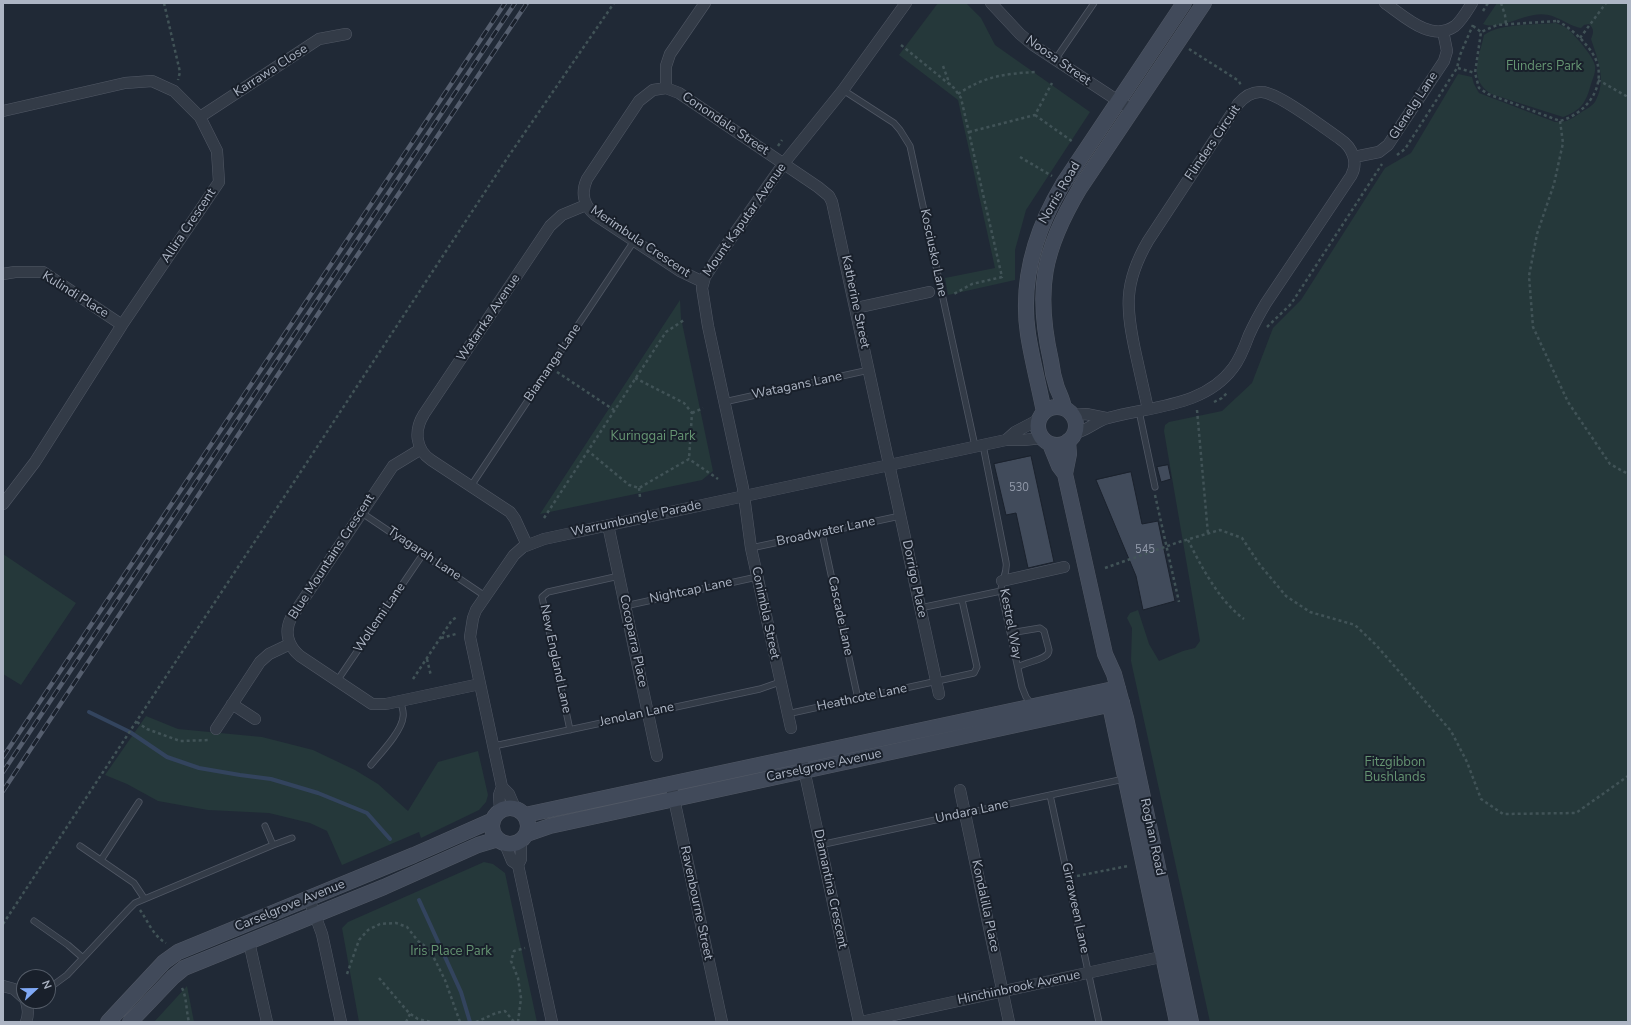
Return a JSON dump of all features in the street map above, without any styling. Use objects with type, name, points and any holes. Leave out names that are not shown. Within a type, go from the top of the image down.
[{"type":"street","points":[[666,88],[666,66],[670,54],[705,3]]},
{"type":"street","name":"Mount Kaputar Avenue","points":[[745,496],[704,303],[703,282],[718,257],[784,163],[843,90],[906,3]]},
{"type":"street","name":"Noosa Street","points":[[991,3],[1020,34],[1055,60],[1132,110]]},
{"type":"street","name":"Norris Road","points":[[1041,416],[1027,321],[1028,278],[1031,257],[1040,228],[1051,203],[1184,3]]},
{"type":"street","name":"Norris Road","points":[[1068,412],[1055,379],[1044,327],[1043,289],[1046,269],[1056,233],[1065,213],[1080,188],[1204,3]]},
{"type":"street","points":[[1385,3],[1421,27],[1431,31],[1444,31],[1456,25],[1472,3]]},
{"type":"street","name":"Glenelg Lane","points":[[1354,157],[1379,152],[1388,145],[1444,61],[1447,51],[1444,31]]},
{"type":"street","name":"Karrawa Close","points":[[200,118],[319,39],[346,34]]},
{"type":"street","name":"Allira Crescent","points":[[3,111],[125,83],[152,81],[174,91],[200,118],[217,151],[218,182],[122,325],[35,462],[3,504]]},
{"type":"street","name":"Conondale Street","points":[[666,88],[679,93],[784,163]]},
{"type":"street","name":"Merimbula Crescent","points":[[666,88],[653,90],[639,101],[587,179],[584,189],[586,205],[595,215],[634,241],[680,271],[703,282]]},
{"type":"street","name":"Flinders Circuit","points":[[1143,410],[1128,315],[1129,291],[1135,265],[1148,241],[1238,104],[1244,97],[1255,92],[1262,92],[1276,96],[1345,142],[1354,157]]},
{"type":"street","points":[[1106,418],[1068,412],[1053,407],[1041,416],[1038,432],[1046,441],[1063,444],[1071,437],[1106,418],[1186,400],[1207,392],[1225,378],[1234,367],[1266,303],[1353,172],[1354,157]]},
{"type":"street","name":"Katherine Street","points":[[784,163],[825,192],[832,202],[890,464]]},
{"type":"street","name":"Watarrka Avenue","points":[[421,449],[417,433],[420,422],[550,226],[562,215],[586,205]]},
{"type":"street","name":"Kulindi Place","points":[[3,274],[15,272],[42,272],[122,325]]},
{"type":"street","points":[[856,308],[929,292]]},
{"type":"street","points":[[1068,412],[1075,421],[1071,437]]},
{"type":"street","name":"Warrumbungle Parade","points":[[1006,440],[1015,432],[1041,416]]},
{"type":"street","name":"Roghan Road","points":[[1071,437],[1065,474],[1105,654],[1114,674],[1114,696],[1124,779],[1170,955],[1191,1022]]},
{"type":"street","name":"Warrumbungle Parade","points":[[496,815],[499,795],[502,787],[471,645],[471,627],[476,610],[485,596],[514,555],[527,545],[544,539],[979,445],[1006,440],[1046,441]]},
{"type":"street","name":"Roghan Road","points":[[1046,441],[1059,466],[1065,474]]},
{"type":"street","points":[[421,449],[427,458],[510,512],[515,519],[527,545]]},
{"type":"street","name":"Blue Mountains Crescent","points":[[290,644],[287,632],[291,618],[393,466],[421,449]]},
{"type":"street","name":"Dorrigo Place","points":[[890,464],[939,694]]},
{"type":"street","name":"Conimbla Street","points":[[745,496],[751,548],[791,728]]},
{"type":"street","name":"Cocoparra Place","points":[[608,525],[657,756]]},
{"type":"street","points":[[1002,586],[1064,567]]},
{"type":"street","points":[[217,728],[264,658],[290,644],[300,656],[372,704],[379,705],[480,684]]},
{"type":"street","name":"Roghan Road","points":[[1114,696],[1170,955],[1177,1022]]},
{"type":"street","name":"Carselgrove Avenue","points":[[803,764],[1033,707],[1114,696]]},
{"type":"street","name":"Carselgrove Avenue","points":[[524,838],[550,826],[672,792],[1114,696]]},
{"type":"street","points":[[232,704],[255,719]]},
{"type":"street","name":"Diamantina Crescent","points":[[803,764],[860,1022]]},
{"type":"street","name":"Warrumbungle Parade","points":[[502,787],[509,794],[520,812]]},
{"type":"street","name":"Kondalilla Place","points":[[960,790],[1009,1022]]},
{"type":"street","name":"Carselgrove Avenue","points":[[520,812],[672,792]]},
{"type":"street","name":"Ravenbourne Street","points":[[672,792],[722,1022]]},
{"type":"street","points":[[518,865],[512,861],[507,851],[492,830],[496,815],[505,808],[520,812],[529,825],[524,838],[521,859],[518,865],[552,1022]]},
{"type":"street","name":"Carselgrove Avenue","points":[[108,1022],[170,957],[185,949],[440,844],[496,815]]},
{"type":"street","points":[[501,842],[511,844],[524,838]]},
{"type":"street","name":"Carselgrove Avenue","points":[[130,1022],[180,971],[478,846],[501,842]]},
{"type":"street","points":[[309,899],[322,934],[341,1022]]},
{"type":"street","points":[[249,942],[267,1022]]},
{"type":"street","name":"Hinchinbrook Avenue","points":[[860,1022],[1170,955]]},
{"type":"street","points":[[3,986],[16,991]]},
{"type":"street","points":[[26,1022],[28,1009]]},
{"type":"lane","points":[[1055,60],[1094,3]]},
{"type":"lane","name":"Kosciusko Lane","points":[[843,90],[894,123],[910,146],[941,289],[979,445]]},
{"type":"lane","name":"Biamanga Lane","points":[[471,486],[634,241]]},
{"type":"lane","points":[[929,292],[941,289]]},
{"type":"lane","name":"Watagans Lane","points":[[724,402],[869,370]]},
{"type":"lane","points":[[1143,410],[1155,490]]},
{"type":"lane","name":"Kestrel Way","points":[[979,445],[1006,562],[1007,571],[1002,586],[1010,631],[1024,693],[1033,707]]},
{"type":"lane","name":"Tyagarah Lane","points":[[362,513],[485,596]]},
{"type":"lane","name":"Broadwater Lane","points":[[751,548],[900,516]]},
{"type":"lane","name":"Cascade Lane","points":[[822,533],[858,699]]},
{"type":"lane","name":"Wollemi Lane","points":[[337,682],[423,554]]},
{"type":"lane","name":"New England Lane","points":[[570,730],[542,597],[548,592],[619,576]]},
{"type":"lane","name":"Nightcap Lane","points":[[625,606],[757,577]]},
{"type":"lane","points":[[920,608],[962,600],[1002,586]]},
{"type":"lane","name":"Heathcote Lane","points":[[788,714],[971,674],[977,669],[962,600]]},
{"type":"lane","points":[[1010,631],[1016,632],[1040,628],[1044,631],[1049,650],[1049,653],[1046,656],[1027,662],[1018,667]]},
{"type":"lane","name":"Jenolan Lane","points":[[494,746],[760,689],[780,682]]},
{"type":"lane","points":[[371,765],[400,725],[403,716],[400,701]]},
{"type":"lane","name":"Undara Lane","points":[[820,845],[1124,779]]},
{"type":"lane","name":"Girraween Lane","points":[[1050,795],[1100,1022]]},
{"type":"lane","points":[[101,860],[140,802]]},
{"type":"lane","points":[[265,826],[273,845]]},
{"type":"lane","points":[[56,984],[135,903],[292,838]]},
{"type":"lane","points":[[80,846],[134,883],[144,898]]},
{"type":"lane","points":[[34,921],[68,945],[83,958]]},
{"type":"path","points":[[164,3],[180,72],[174,91]]},
{"type":"path","points":[[3,924],[508,157],[614,3]]},
{"type":"path","points":[[1501,3],[1505,15],[1506,25]]},
{"type":"path","points":[[1580,38],[1606,3]]},
{"type":"path","points":[[1557,21],[1564,24],[1580,38],[1594,57],[1598,66],[1598,80],[1592,100],[1569,118],[1560,121],[1488,94],[1479,88],[1475,73],[1481,32],[1497,25],[1557,21]]},
{"type":"path","points":[[1473,26],[1481,32]]},
{"type":"path","points":[[900,46],[950,86],[961,98],[1002,277],[972,284],[949,297]]},
{"type":"path","points":[[1188,49],[1239,81],[1242,91]]},
{"type":"path","points":[[943,66],[950,86]]},
{"type":"path","points":[[1458,68],[1475,73]]},
{"type":"path","points":[[958,94],[972,84],[1003,74],[1034,72]]},
{"type":"path","points":[[1598,80],[1628,97]]},
{"type":"path","points":[[969,132],[1035,115],[1052,83]]},
{"type":"path","points":[[1035,115],[1073,142]]},
{"type":"path","points":[[1560,121],[1563,144],[1554,184],[1537,234],[1528,276],[1533,327],[1568,402],[1610,464],[1628,474]]},
{"type":"path","points":[[776,148],[782,140]]},
{"type":"path","points":[[1020,157],[1052,176]]},
{"type":"path","points":[[544,518],[666,332],[684,320]]},
{"type":"path","points":[[550,368],[614,410]]},
{"type":"path","points":[[635,378],[684,403],[692,413],[690,458]]},
{"type":"path","points":[[692,413],[703,408]]},
{"type":"path","points":[[1197,410],[1208,534]]},
{"type":"path","points":[[588,450],[629,485],[639,488],[690,458]]},
{"type":"path","points":[[690,458],[718,479]]},
{"type":"path","points":[[639,488],[640,497]]},
{"type":"path","points":[[1155,490],[1179,602]]},
{"type":"path","points":[[1105,568],[1220,530],[1242,538],[1260,565],[1286,596],[1310,612],[1355,625],[1376,644],[1451,731],[1467,762],[1481,799],[1503,814],[1576,813],[1628,776]]},
{"type":"path","points":[[1188,540],[1200,563],[1224,599],[1234,612],[1244,619]]},
{"type":"path","points":[[413,680],[452,620],[457,617]]},
{"type":"path","points":[[440,638],[456,634]]},
{"type":"path","points":[[427,659],[431,676]]},
{"type":"path","points":[[137,722],[147,729],[180,741],[211,740],[217,728]]},
{"type":"path","points":[[1068,878],[1128,866]]},
{"type":"path","points":[[135,903],[151,929],[166,943]]},
{"type":"path","points":[[347,974],[358,940],[368,930],[380,924],[396,923],[407,927],[433,956],[445,980],[460,1022]]},
{"type":"path","points":[[518,1022],[521,998],[518,978],[511,961],[514,951],[535,944]]},
{"type":"path","points":[[379,978],[410,1014],[418,1019],[431,1022]]},
{"type":"path","points":[[182,988],[189,1022]]},
{"type":"path","points":[[476,1022],[496,1013],[505,1012],[514,1022]]},
{"type":"path","points":[[406,1022],[410,1014]]},
{"type":"green space","points":[[938,3],[966,3],[981,18],[995,45],[1090,112],[1026,210],[1015,250],[1015,280],[948,295],[945,278],[995,268],[958,100],[899,55]]},
{"type":"green space","name":"Fitzgibbon Bushlands","points":[[1497,3],[1628,3],[1628,1022],[1210,1022],[1131,661],[1132,628],[1127,618],[1130,613],[1138,610],[1149,644],[1159,661],[1183,651],[1195,648],[1200,641],[1164,431],[1165,425],[1169,422],[1222,411],[1252,383],[1273,328],[1301,300],[1385,168],[1411,153],[1458,74],[1472,77],[1479,93],[1555,122],[1562,122],[1571,119],[1595,102],[1599,94],[1601,78],[1599,63],[1591,39],[1593,34],[1592,27],[1589,24],[1584,25],[1581,28],[1554,17],[1541,14],[1528,16],[1501,24],[1483,24]]},
{"type":"green space","name":"Flinders Park","points":[[1556,23],[1562,25],[1570,31],[1594,62],[1594,75],[1585,101],[1579,108],[1563,117],[1491,94],[1484,88],[1477,75],[1477,68],[1484,35],[1499,28],[1509,26]]},
{"type":"green space","name":"Kuringgai Park","points":[[680,300],[681,318],[713,471],[702,480],[540,514]]},
{"type":"green space","points":[[3,554],[76,603],[21,685],[3,674]]},
{"type":"green space","points":[[146,716],[178,729],[262,737],[313,750],[355,770],[378,784],[408,811],[438,762],[478,751],[488,795],[486,802],[479,810],[421,838],[419,832],[342,865],[327,831],[310,823],[269,813],[208,810],[158,801],[127,784],[105,775]]},
{"type":"green space","name":"Iris Place Park","points":[[484,862],[493,864],[505,873],[537,1022],[359,1022],[342,928],[348,922]]},
{"type":"green space","points":[[187,986],[194,1022],[154,1022]]},
{"type":"building","points":[[1031,456],[1054,562],[1028,568],[1016,513],[1006,515],[994,464]]},
{"type":"building","points":[[1168,465],[1171,479],[1161,482],[1157,467]]},
{"type":"building","points":[[1131,472],[1142,524],[1158,521],[1175,601],[1143,610],[1136,576],[1096,480]]},
{"type":"waterway","points":[[89,712],[130,732],[167,757],[199,768],[271,779],[318,793],[367,813],[390,839]]},
{"type":"waterway","points":[[419,900],[461,992],[470,1022]]},
{"type":"railway","points":[[3,757],[505,3]]},
{"type":"railway","points":[[3,772],[515,3]]},
{"type":"railway","points":[[3,791],[328,299],[527,3]]}]
